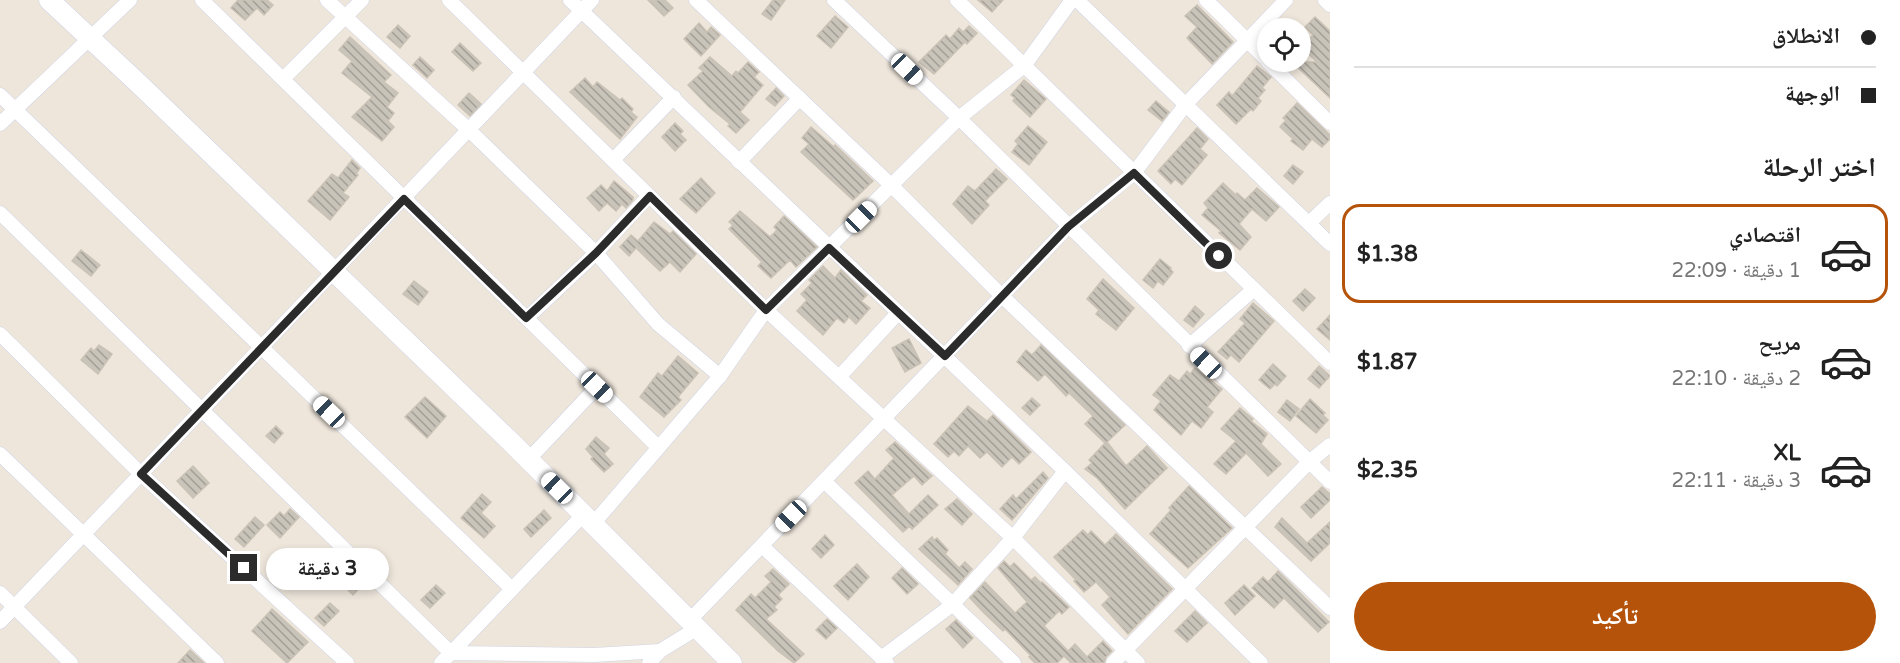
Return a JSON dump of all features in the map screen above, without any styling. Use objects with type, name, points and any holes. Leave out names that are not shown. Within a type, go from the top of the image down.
[{"type":"street","points":[[49,0],[140,84],[528,460],[732,663]]},
{"type":"street","points":[[0,124],[130,0]]},
{"type":"street","points":[[202,0],[658,447]]},
{"type":"street","points":[[327,0],[470,131],[596,253],[657,324],[720,376]]},
{"type":"street","points":[[283,79],[362,0]]},
{"type":"street","points":[[449,0],[766,310],[1013,538],[1138,663]]},
{"type":"street","points":[[570,0],[1065,471],[1261,663]]},
{"type":"street","points":[[0,622],[470,131],[592,0]]},
{"type":"street","points":[[696,0],[892,186],[1002,296],[1330,608]]},
{"type":"street","points":[[957,0],[1330,363]]},
{"type":"street","points":[[446,658],[658,447],[720,376],[766,310],[959,118],[1024,66],[1072,0]]},
{"type":"street","points":[[1077,0],[1330,244]]},
{"type":"street","points":[[1206,0],[1257,50]]},
{"type":"street","points":[[649,663],[660,651],[693,625],[762,546],[1068,227],[1134,173],[1186,104],[1286,0]]},
{"type":"street","points":[[1325,0],[1330,5]]},
{"type":"street","points":[[838,1],[1330,482]]},
{"type":"street","points":[[1279,72],[1330,123]]},
{"type":"street","points":[[0,95],[512,590]]},
{"type":"street","points":[[613,160],[674,97]]},
{"type":"street","points":[[739,162],[800,98]]},
{"type":"street","points":[[526,318],[596,253],[650,196]]},
{"type":"street","points":[[1309,223],[1330,203]]},
{"type":"street","points":[[0,213],[202,411],[446,658],[594,655],[660,651]]},
{"type":"street","points":[[1189,346],[1254,289]]},
{"type":"street","points":[[840,376],[898,313]]},
{"type":"street","points":[[0,334],[141,474],[347,663]]},
{"type":"street","points":[[528,460],[597,387]]},
{"type":"street","points":[[1113,663],[1309,462],[1330,445]]},
{"type":"street","points":[[0,454],[217,663]]},
{"type":"street","points":[[762,546],[884,660],[952,605],[1013,538],[1065,471]]},
{"type":"street","points":[[824,481],[1014,663]]},
{"type":"street","points":[[0,593],[71,663]]},
{"type":"building","points":[[238,0],[267,0],[273,5],[264,15],[257,8],[245,20],[231,8]]},
{"type":"building","points":[[648,0],[665,0],[673,8],[664,16]]},
{"type":"building","points":[[773,0],[785,0],[771,20],[762,14]]},
{"type":"building","points":[[978,0],[1003,0],[992,12]]},
{"type":"building","points":[[1197,5],[1233,42],[1212,64],[1187,38],[1197,27],[1185,16]]},
{"type":"building","points":[[835,16],[848,27],[831,48],[817,36]]},
{"type":"building","points":[[1315,17],[1330,31],[1330,98],[1303,72],[1311,72],[1311,62],[1317,62],[1311,56],[1313,35],[1311,21]]},
{"type":"building","points":[[699,23],[707,32],[711,27],[720,35],[701,56],[684,39]]},
{"type":"building","points":[[398,25],[410,36],[400,48],[387,37]]},
{"type":"building","points":[[969,26],[977,33],[934,74],[919,62],[946,35],[950,39],[959,28],[963,32]]},
{"type":"building","points":[[350,37],[391,75],[384,82],[398,93],[387,107],[394,113],[388,121],[394,127],[382,141],[352,117],[372,97],[342,73],[352,61],[339,50]]},
{"type":"building","points":[[460,43],[481,63],[473,71],[452,52]]},
{"type":"building","points":[[420,57],[434,70],[427,78],[413,65]]},
{"type":"building","points":[[710,57],[732,76],[748,62],[759,72],[754,77],[763,85],[740,112],[749,120],[736,133],[728,126],[730,124],[709,107],[688,85],[703,71],[699,68]]},
{"type":"building","points":[[1257,66],[1257,72],[1265,72],[1271,77],[1262,88],[1265,90],[1258,98],[1261,101],[1253,111],[1251,109],[1236,124],[1217,105],[1229,92],[1232,96]]},
{"type":"building","points":[[585,78],[593,87],[597,82],[620,100],[622,98],[633,109],[631,112],[637,117],[620,139],[570,92]]},
{"type":"building","points":[[1024,80],[1046,99],[1030,117],[1013,101],[1015,98],[1011,95]]},
{"type":"building","points":[[776,88],[784,96],[775,106],[766,99]]},
{"type":"building","points":[[469,93],[481,104],[470,116],[458,105]]},
{"type":"building","points":[[1156,101],[1169,112],[1162,121],[1148,110]]},
{"type":"building","points":[[1297,103],[1330,135],[1330,139],[1322,147],[1312,139],[1303,150],[1291,141],[1293,139],[1280,127],[1286,120],[1283,118]]},
{"type":"building","points":[[675,123],[683,131],[680,134],[686,140],[675,151],[662,137]]},
{"type":"building","points":[[1028,126],[1047,142],[1029,165],[1012,152],[1018,144],[1015,141]]},
{"type":"building","points":[[811,127],[834,147],[835,145],[873,181],[853,200],[801,152],[809,144],[802,138]]},
{"type":"building","points":[[1197,128],[1208,139],[1200,149],[1207,155],[1182,185],[1175,179],[1171,184],[1158,171]]},
{"type":"building","points":[[352,160],[360,168],[356,174],[358,175],[343,193],[349,197],[330,220],[308,201],[332,174],[338,178]]},
{"type":"building","points":[[1293,165],[1303,172],[1293,184],[1284,176]]},
{"type":"building","points":[[996,169],[1007,179],[985,201],[989,205],[972,224],[953,204],[968,186],[975,191]]},
{"type":"building","points":[[701,178],[715,193],[696,213],[680,199]]},
{"type":"building","points":[[614,181],[633,197],[633,200],[626,208],[622,204],[616,211],[607,203],[599,211],[587,198],[601,185],[607,191]]},
{"type":"building","points":[[1223,183],[1245,200],[1257,188],[1279,207],[1266,221],[1252,209],[1239,224],[1251,237],[1240,250],[1202,215],[1208,208],[1204,203]]},
{"type":"building","points":[[740,211],[770,237],[777,230],[774,227],[784,216],[817,247],[796,267],[790,260],[771,278],[758,266],[762,262],[729,229],[733,225],[729,222]]},
{"type":"building","points":[[654,222],[670,234],[673,231],[696,254],[680,272],[670,262],[660,271],[636,248],[629,256],[620,247],[631,235],[638,241]]},
{"type":"building","points":[[81,250],[100,265],[91,276],[72,261]]},
{"type":"building","points":[[1160,259],[1173,272],[1163,285],[1158,281],[1153,288],[1143,280]]},
{"type":"building","points":[[823,266],[835,278],[841,270],[867,295],[861,301],[870,308],[856,324],[849,317],[844,323],[837,318],[823,335],[797,311],[807,300],[801,294],[812,283],[809,280]]},
{"type":"building","points":[[1103,279],[1134,308],[1116,330],[1096,314],[1099,310],[1087,299]]},
{"type":"building","points":[[414,281],[428,292],[418,305],[403,294]]},
{"type":"building","points":[[1305,289],[1315,298],[1303,311],[1293,301]]},
{"type":"building","points":[[1253,303],[1274,321],[1239,362],[1231,355],[1227,359],[1218,352],[1245,323],[1240,319]]},
{"type":"building","points":[[1195,306],[1204,314],[1193,327],[1184,320]]},
{"type":"building","points":[[1330,315],[1330,340],[1317,329]]},
{"type":"building","points":[[909,339],[921,363],[905,372],[892,348]]},
{"type":"building","points":[[99,345],[112,354],[98,374],[81,360],[91,348],[94,351]]},
{"type":"building","points":[[1041,345],[1125,425],[1107,442],[1126,466],[1147,446],[1167,468],[1125,509],[1097,478],[1085,469],[1092,463],[1089,460],[1105,443],[1085,424],[1093,416],[1069,393],[1066,396],[1045,374],[1038,381],[1017,362],[1026,350],[1032,355]]},
{"type":"building","points":[[678,356],[698,373],[678,397],[681,400],[664,417],[640,397],[658,373],[662,376]]},
{"type":"building","points":[[1273,364],[1286,376],[1277,386],[1275,384],[1270,389],[1259,380]]},
{"type":"building","points":[[1319,366],[1330,376],[1319,388],[1308,379]]},
{"type":"building","points":[[1195,368],[1222,389],[1207,407],[1213,412],[1201,428],[1192,421],[1181,435],[1154,410],[1161,401],[1153,395],[1170,375],[1179,381],[1187,371],[1190,374]]},
{"type":"building","points":[[425,397],[446,416],[427,438],[405,417]]},
{"type":"building","points":[[1032,398],[1040,405],[1030,415],[1022,408]]},
{"type":"building","points":[[1310,399],[1325,413],[1323,415],[1328,420],[1316,433],[1296,416]]},
{"type":"building","points":[[1287,400],[1299,409],[1290,421],[1278,412]]},
{"type":"building","points":[[968,406],[987,421],[993,415],[1031,452],[1019,464],[1012,457],[1002,467],[987,452],[980,458],[968,446],[959,456],[954,451],[948,457],[934,444]]},
{"type":"building","points":[[1240,408],[1267,434],[1261,444],[1281,464],[1268,476],[1246,453],[1226,474],[1214,464],[1236,441],[1221,429]]},
{"type":"building","points":[[276,426],[283,433],[274,443],[266,436]]},
{"type":"building","points":[[596,437],[609,448],[604,454],[613,464],[604,472],[591,459],[593,457],[586,449]]},
{"type":"building","points":[[895,442],[932,476],[922,485],[914,476],[892,495],[909,514],[928,495],[938,505],[912,529],[910,526],[903,532],[855,483],[868,471],[875,479],[894,458],[886,450]]},
{"type":"building","points":[[193,466],[209,483],[193,498],[177,481]]},
{"type":"building","points":[[1043,472],[1048,478],[1012,520],[1000,509],[1013,495],[1016,499]]},
{"type":"building","points":[[1189,486],[1232,528],[1188,568],[1150,534]]},
{"type":"building","points":[[1322,487],[1330,494],[1330,500],[1311,518],[1301,507]]},
{"type":"building","points":[[482,494],[491,502],[481,513],[495,526],[484,538],[461,518]]},
{"type":"building","points":[[957,499],[972,514],[962,525],[945,509]]},
{"type":"building","points":[[290,509],[299,517],[280,538],[267,525],[280,512],[284,516]]},
{"type":"building","points":[[544,510],[551,518],[531,537],[524,529]]},
{"type":"building","points":[[255,517],[264,525],[244,547],[235,539]]},
{"type":"building","points":[[1282,518],[1307,543],[1330,522],[1330,543],[1311,561],[1275,527]]},
{"type":"building","points":[[1083,530],[1088,535],[1091,531],[1105,545],[1116,534],[1172,589],[1128,634],[1102,605],[1110,597],[1096,582],[1084,592],[1054,557]]},
{"type":"building","points":[[825,535],[834,545],[821,558],[812,549]]},
{"type":"building","points":[[932,537],[934,540],[937,538],[948,550],[945,554],[959,568],[965,562],[972,569],[958,585],[919,549]]},
{"type":"building","points":[[1004,561],[1010,567],[1014,563],[1031,580],[1035,577],[1069,607],[1062,614],[1059,611],[1044,626],[1068,651],[1075,644],[1087,657],[1103,641],[1112,651],[1104,663],[1071,663],[1064,656],[1057,663],[1035,663],[1005,629],[1003,631],[984,613],[970,598],[985,582],[1015,613],[1027,602],[998,568]]},
{"type":"building","points":[[857,564],[869,577],[848,600],[834,586]]},
{"type":"building","points":[[902,568],[918,584],[907,594],[892,578]]},
{"type":"building","points":[[773,569],[789,584],[778,595],[782,599],[774,607],[777,610],[766,619],[804,654],[794,663],[778,651],[736,610],[751,594],[755,598],[771,582],[765,576]]},
{"type":"building","points":[[1278,571],[1329,622],[1318,632],[1284,598],[1274,608],[1252,588],[1263,577],[1268,582]]},
{"type":"building","points":[[357,574],[365,582],[353,595],[345,587]]},
{"type":"building","points":[[436,585],[445,593],[430,608],[421,600]]},
{"type":"building","points":[[1244,585],[1255,596],[1235,615],[1225,603]]},
{"type":"building","points":[[330,603],[339,611],[324,626],[315,618]]},
{"type":"building","points":[[272,609],[308,642],[287,663],[252,631]]},
{"type":"building","points":[[1195,611],[1207,623],[1187,642],[1175,631]]},
{"type":"building","points":[[827,619],[837,628],[826,639],[816,630]]},
{"type":"building","points":[[956,620],[973,638],[963,648],[946,629]]},
{"type":"building","points":[[190,650],[204,663],[178,663]]},
{"type":"route","points":[[244,568],[141,474],[404,199],[526,318],[596,253],[650,196],[766,310],[829,248],[945,356],[1068,227],[1134,173],[1219,256]]}]
